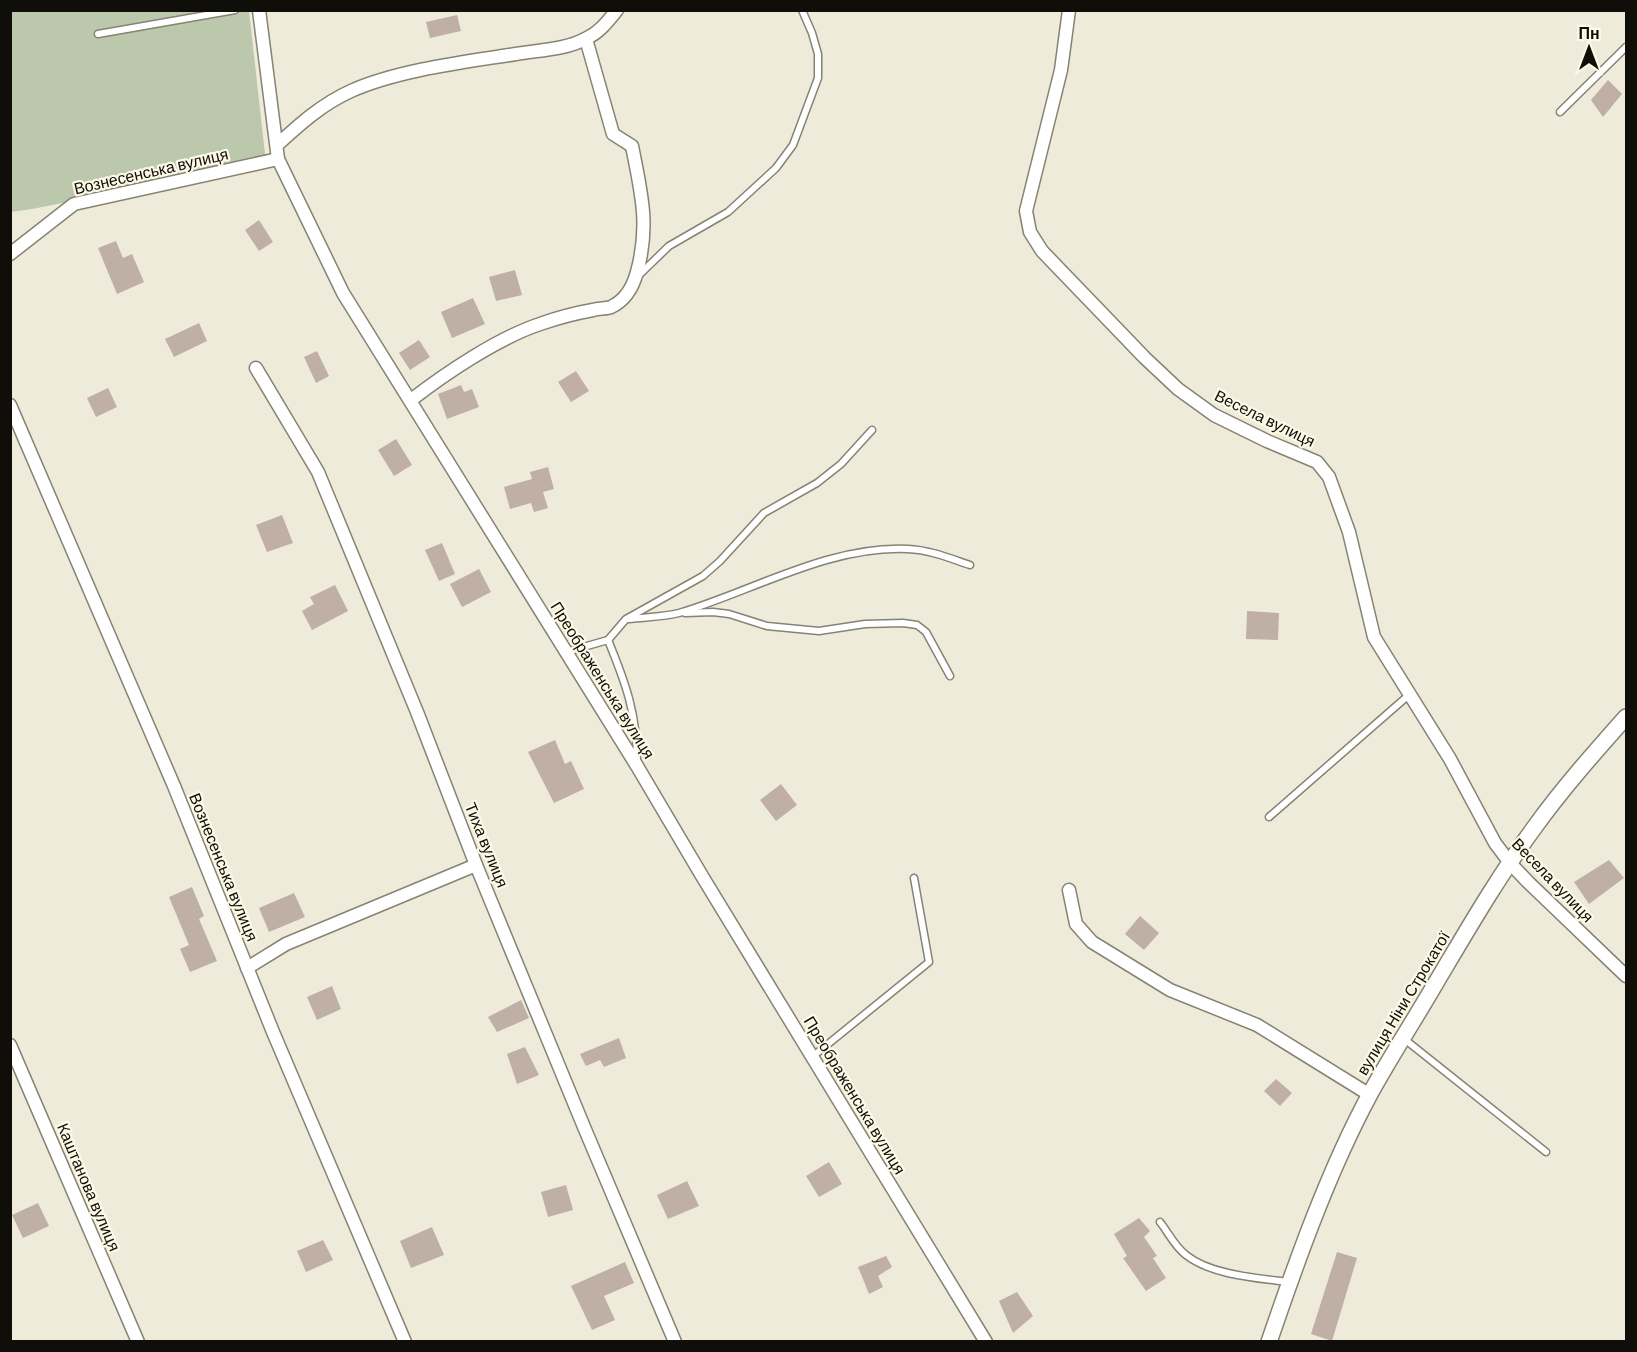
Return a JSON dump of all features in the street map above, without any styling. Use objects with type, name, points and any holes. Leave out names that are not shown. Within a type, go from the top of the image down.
[{"type":"street","name":"Преображенська вулиця","points":[[259,10],[278,159],[343,293],[637,766],[986,1341]]},
{"type":"street","points":[[277,145],[298,124],[322,106],[352,91],[433,68],[555,48],[586,39],[601,29],[617,10]]},
{"type":"street","name":"Весела вулиця","points":[[1070,10],[1061,70],[1026,211],[1030,232],[1042,251],[1144,358],[1178,389],[1214,415],[1317,462],[1329,477],[1349,532],[1374,637],[1450,759],[1495,843],[1510,863],[1626,976]]},
{"type":"street","points":[[411,400],[437,380],[492,347],[538,324],[609,307],[626,297],[636,278],[644,250],[645,218],[639,178],[632,146],[613,134],[586,39]]},
{"type":"street","name":"Вознесенська вулиця","points":[[10,254],[74,204],[278,159]]},
{"type":"street","name":"Тиха вулиця","points":[[256,368],[318,472],[396,660],[476,865],[675,1341]]},
{"type":"street","name":"Вознесенська вулиця","points":[[10,405],[174,786],[247,968],[405,1341]]},
{"type":"street","name":"вулиця Ніни Строкатої","points":[[1269,1341],[1289,1282],[1330,1180],[1370,1095],[1485,900],[1533,829],[1583,765],[1626,717]]},
{"type":"street","points":[[247,968],[286,944],[476,865]]},
{"type":"street","points":[[1069,890],[1076,924],[1092,942],[1170,990],[1257,1025],[1370,1095]]},
{"type":"street","name":"Каштанова вулиця","points":[[10,1045],[138,1341]]},
{"type":"lane","points":[[98,34],[235,10]]},
{"type":"lane","points":[[636,278],[669,246],[728,212],[776,168],[793,146],[818,78],[818,54],[802,10]]},
{"type":"lane","points":[[1560,112],[1626,47]]},
{"type":"lane","points":[[566,652],[608,640],[626,619],[703,576],[764,513],[818,483],[841,464],[872,430]]},
{"type":"lane","points":[[677,614],[803,568],[856,553],[885,549],[909,549],[931,552],[970,565]]},
{"type":"lane","points":[[626,619],[721,613],[767,626],[819,632],[865,624],[917,625],[926,632],[951,676]]},
{"type":"lane","points":[[608,640],[628,690],[633,711],[637,740],[637,766]]},
{"type":"lane","points":[[1269,817],[1410,694]]},
{"type":"lane","points":[[812,1057],[929,962],[914,878]]},
{"type":"lane","points":[[1403,1038],[1546,1152]]},
{"type":"lane","points":[[1160,1222],[1184,1254],[1199,1264],[1215,1270],[1289,1282]]},
{"type":"green space","points":[[11,11],[249,11],[266,163],[11,212]]},
{"type":"building","points":[[457,15],[461,31],[430,38],[426,22]]},
{"type":"building","points":[[1608,80],[1622,94],[1603,117],[1591,100]]},
{"type":"building","points":[[259,220],[273,242],[259,251],[245,230]]},
{"type":"building","points":[[116,241],[123,258],[132,254],[144,282],[117,294],[98,248]]},
{"type":"building","points":[[515,270],[522,295],[496,301],[489,277]]},
{"type":"building","points":[[473,298],[485,324],[452,338],[441,312]]},
{"type":"building","points":[[199,323],[207,341],[174,357],[165,339]]},
{"type":"building","points":[[419,340],[430,357],[410,370],[399,353]]},
{"type":"building","points":[[317,351],[329,376],[316,383],[304,357]]},
{"type":"building","points":[[576,371],[589,391],[571,402],[558,382]]},
{"type":"building","points":[[461,385],[464,392],[472,389],[479,407],[447,419],[438,394]]},
{"type":"building","points":[[108,388],[117,407],[96,417],[87,398]]},
{"type":"building","points":[[396,439],[412,465],[394,476],[378,450]]},
{"type":"building","points":[[548,467],[554,489],[543,492],[548,508],[534,512],[531,503],[510,509],[504,487],[532,479],[530,472]]},
{"type":"building","points":[[282,515],[293,543],[267,552],[256,525]]},
{"type":"building","points":[[442,543],[455,574],[439,581],[425,550]]},
{"type":"building","points":[[479,569],[491,592],[462,607],[450,584]]},
{"type":"building","points":[[335,585],[348,611],[312,630],[302,611],[314,604],[310,597]]},
{"type":"building","points":[[1247,611],[1279,613],[1278,640],[1246,639]]},
{"type":"building","points":[[555,740],[565,764],[571,761],[584,789],[554,803],[528,752]]},
{"type":"building","points":[[781,784],[797,805],[776,821],[760,800]]},
{"type":"building","points":[[1609,860],[1624,878],[1589,904],[1574,882]]},
{"type":"building","points":[[192,887],[204,916],[199,919],[217,961],[190,972],[180,949],[189,945],[169,897]]},
{"type":"building","points":[[294,893],[305,917],[269,932],[259,908]]},
{"type":"building","points":[[1140,916],[1159,933],[1144,950],[1125,934]]},
{"type":"building","points":[[332,986],[341,1009],[317,1020],[307,997]]},
{"type":"building","points":[[521,1000],[529,1018],[497,1032],[488,1017]]},
{"type":"building","points":[[619,1038],[626,1058],[604,1067],[600,1060],[586,1066],[580,1054]]},
{"type":"building","points":[[525,1047],[539,1075],[517,1084],[507,1054]]},
{"type":"building","points":[[1276,1079],[1292,1093],[1280,1106],[1264,1091]]},
{"type":"building","points":[[829,1162],[842,1184],[819,1197],[806,1176]]},
{"type":"building","points":[[687,1181],[699,1206],[668,1219],[657,1195]]},
{"type":"building","points":[[566,1185],[573,1210],[548,1217],[541,1192]]},
{"type":"building","points":[[38,1203],[49,1226],[23,1238],[12,1215]]},
{"type":"building","points":[[1139,1218],[1150,1231],[1144,1237],[1157,1256],[1153,1258],[1166,1278],[1146,1291],[1123,1258],[1127,1256],[1114,1234]]},
{"type":"building","points":[[432,1227],[444,1255],[411,1268],[400,1241]]},
{"type":"building","points":[[323,1240],[333,1260],[306,1272],[297,1251]]},
{"type":"building","points":[[1337,1252],[1357,1258],[1332,1341],[1311,1334]]},
{"type":"building","points":[[886,1256],[892,1267],[878,1276],[883,1287],[869,1294],[858,1267]]},
{"type":"building","points":[[625,1262],[634,1283],[604,1296],[615,1320],[592,1330],[571,1286]]},
{"type":"building","points":[[1017,1292],[1033,1316],[1013,1333],[999,1301]]}]
